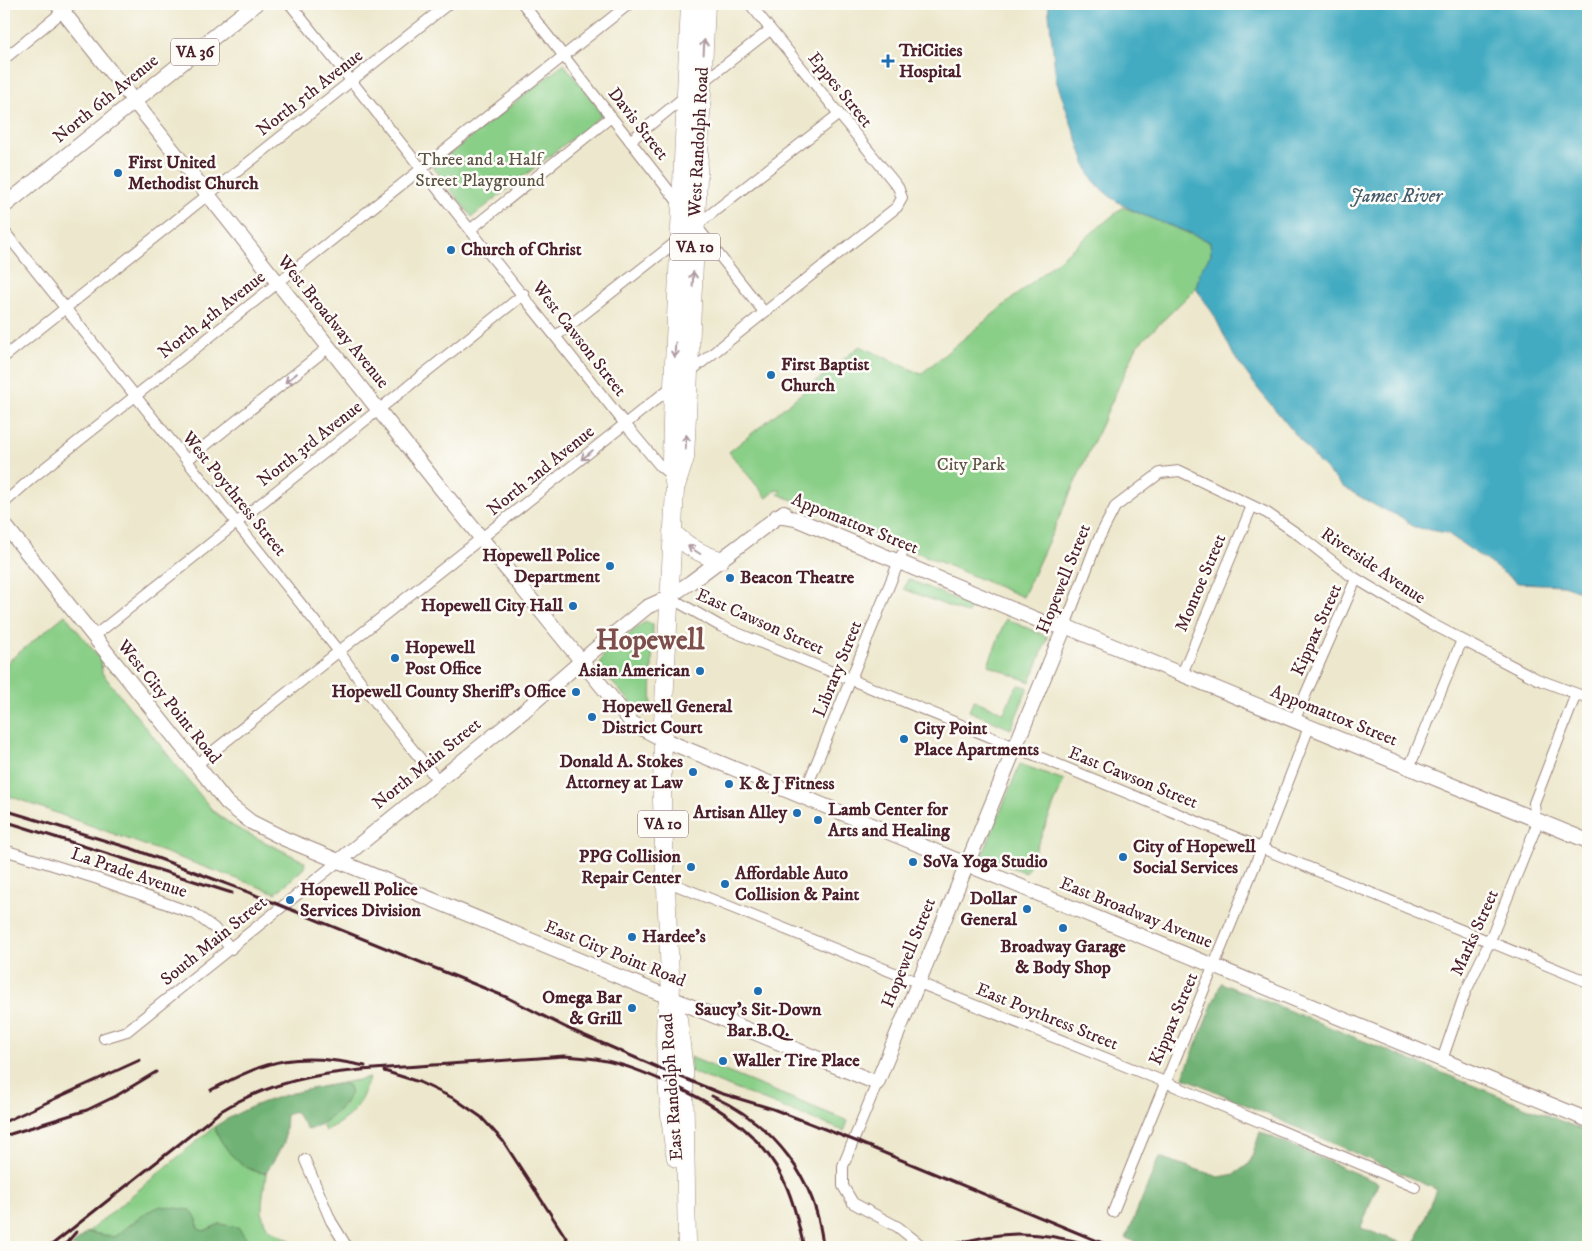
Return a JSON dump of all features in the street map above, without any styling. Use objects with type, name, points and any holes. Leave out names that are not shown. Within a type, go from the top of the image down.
[{"type":"highway","name":"West Randolph Road","points":[[669,597],[675,481],[673,386],[690,4]]},
{"type":"highway","name":"West Randolph Road","points":[[675,481],[685,458],[706,4]]},
{"type":"highway","points":[[672,532],[701,555],[720,560]]},
{"type":"highway","name":"East Randolph Road","points":[[669,597],[662,739],[662,800],[671,997],[678,1019],[684,1070],[687,1247]]},
{"type":"main road","name":"North 6th Avenue","points":[[4,206],[255,4]]},
{"type":"street","name":"West Cawson Street","points":[[290,4],[524,294],[625,424],[675,481]]},
{"type":"street","name":"North 5th Avenue","points":[[4,358],[448,4]]},
{"type":"street","name":"Davis Street","points":[[522,4],[764,312]]},
{"type":"street","name":"North 4th Avenue","points":[[4,503],[32,478],[629,4]]},
{"type":"street","name":"Eppes Street","points":[[750,4],[898,187],[902,198]]},
{"type":"street","name":"West Broadway Avenue","points":[[64,6],[208,195],[582,662]]},
{"type":"street","points":[[4,59],[64,6]]},
{"type":"street","points":[[630,141],[770,30]]},
{"type":"street","points":[[556,336],[839,114]]},
{"type":"street","points":[[471,229],[612,117]]},
{"type":"street","name":"North 2nd Avenue","points":[[196,765],[340,653],[897,207],[902,198]]},
{"type":"street","name":"West Poythress Street","points":[[4,231],[340,653],[387,718],[437,779]]},
{"type":"street","name":"North 3rd Avenue","points":[[93,637],[524,294]]},
{"type":"street","points":[[186,460],[329,348]]},
{"type":"street","name":"Riverside Avenue","points":[[1143,486],[1160,474],[1180,471],[1252,506],[1299,535],[1356,579],[1428,622],[1537,678],[1588,698]]},
{"type":"street","name":"Hopewell Street","points":[[923,1247],[898,1227],[853,1202],[842,1186],[843,1166],[1065,626],[1104,526],[1115,507],[1143,486]]},
{"type":"street","name":"Monroe Street","points":[[1182,674],[1252,506]]},
{"type":"street","name":"Appomattox Street","points":[[777,516],[796,519],[901,558],[1050,625],[1065,626],[1588,841]]},
{"type":"street","name":"North Main Street","points":[[339,861],[647,607],[669,597],[777,516]]},
{"type":"street","name":"West City Point Road","points":[[4,524],[227,803],[251,822],[285,839],[339,861]]},
{"type":"street","name":"Library Street","points":[[803,796],[901,558]]},
{"type":"street","name":"Kippax Street","points":[[1294,720],[1356,579]]},
{"type":"street","name":"East Cawson Street","points":[[669,597],[720,626],[1262,850],[1588,982]]},
{"type":"street","points":[[1409,768],[1462,640]]},
{"type":"street","name":"East Broadway Avenue","points":[[582,662],[632,723],[662,739],[1588,1120]]},
{"type":"street","name":"Marks Street","points":[[1442,1060],[1465,993],[1489,943],[1530,844],[1536,827],[1534,803],[1576,694]]},
{"type":"street","name":"Kippax Street","points":[[1113,1212],[1262,850],[1310,727]]},
{"type":"street","name":"La Prade Avenue","points":[[4,850],[98,879],[195,914],[214,928],[231,949]]},
{"type":"street","name":"South Main Street","points":[[104,1038],[127,1031],[339,861]]},
{"type":"street","name":"East City Point Road","points":[[339,861],[877,1083]]},
{"type":"street","name":"East Poythress Street","points":[[666,881],[1165,1082],[1415,1188]]},
{"type":"street","points":[[305,1160],[331,1220],[346,1247]]},
{"type":"green space","name":"Three and a Half Street Playground","points":[[564,64],[603,114],[472,217],[433,167]]},
{"type":"green space","name":"City Park","points":[[1123,207],[1210,242],[1211,254],[1200,271],[1196,288],[1137,346],[1023,597],[778,494],[781,491],[776,490],[767,498],[729,452],[860,346],[921,374]]},
{"type":"green space","points":[[908,579],[971,606],[968,614],[904,589]]},
{"type":"green space","points":[[65,615],[101,660],[102,673],[213,811],[233,826],[305,862],[304,868],[276,893],[4,794],[4,665]]},
{"type":"green space","points":[[1006,619],[1048,637],[1030,682],[988,665]]},
{"type":"green space","points":[[646,621],[653,625],[651,709],[644,716],[606,676],[600,663],[604,654]]},
{"type":"green space","points":[[1019,685],[1028,687],[1011,729],[969,711],[974,700],[1004,713],[1014,690]]},
{"type":"green space","points":[[1020,764],[1064,780],[1026,873],[982,856]]},
{"type":"green space","points":[[1221,983],[1588,1132],[1588,1247],[1414,1247],[1436,1189],[1183,1077]]},
{"type":"green space","points":[[690,1057],[848,1121],[844,1131],[691,1072]]},
{"type":"green space","points":[[369,1078],[362,1097],[354,1110],[349,1116],[325,1131],[322,1125],[344,1105],[349,1086],[342,1083]]},
{"type":"green space","points":[[342,1083],[349,1086],[351,1093],[338,1110],[321,1124],[308,1130],[294,1111],[286,1115],[284,1143],[266,1173],[257,1172],[234,1158],[222,1143],[214,1127],[230,1117],[261,1103],[307,1090]]},
{"type":"green space","points":[[214,1127],[222,1143],[234,1158],[257,1172],[266,1173],[262,1203],[263,1219],[271,1230],[289,1239],[297,1247],[248,1247],[246,1238],[220,1224],[204,1231],[131,1223],[114,1237],[88,1232]]},
{"type":"green space","points":[[1260,1132],[1378,1183],[1361,1228],[1413,1247],[1148,1247],[1126,1238],[1159,1157],[1219,1177],[1235,1174],[1250,1163]]},
{"type":"green space","points":[[161,1206],[191,1210],[197,1219],[198,1229],[204,1231],[220,1224],[238,1227],[246,1238],[248,1247],[71,1247],[87,1232],[114,1237],[147,1212]]},
{"type":"water","name":"James River","points":[[1048,4],[1588,4],[1588,594],[1563,585],[1518,583],[1447,533],[1414,527],[1401,517],[1378,507],[1343,487],[1320,464],[1258,389],[1234,356],[1214,315],[1196,288],[1200,271],[1211,254],[1210,242],[1128,208],[1100,188],[1089,174],[1056,80]]},
{"type":"railway","points":[[4,810],[133,849],[243,890],[506,997],[567,1028],[659,1068],[720,1093],[773,1109],[853,1140],[1112,1247]]},
{"type":"railway","points":[[4,821],[232,893]]},
{"type":"railway","points":[[49,1247],[221,1111],[269,1088],[293,1081],[341,1072],[564,1056],[596,1059],[634,1069],[700,1099],[746,1130],[771,1158],[785,1183],[792,1201],[804,1247]]},
{"type":"railway","points":[[211,1090],[251,1071],[285,1061],[321,1059],[365,1066]]},
{"type":"railway","points":[[4,1122],[140,1060]]},
{"type":"railway","points":[[384,1071],[419,1082],[455,1099],[481,1117],[503,1141],[572,1247]]},
{"type":"railway","points":[[4,1136],[87,1110],[116,1096],[156,1072]]},
{"type":"railway","points":[[712,1096],[755,1122],[773,1138],[788,1157],[802,1177],[812,1199],[819,1222],[823,1247]]},
{"type":"railway","points":[[63,1247],[76,1232]]},
{"type":"railway","points":[[944,1247],[981,1238],[1016,1234],[1052,1236],[1089,1245]]},
{"type":"place","name":"TriCities Hospital","points":[[888,61]]},
{"type":"place","name":"First United Methodist Church","points":[[118,173]]},
{"type":"place","name":"Church of Christ","points":[[451,250]]},
{"type":"place","name":"First Baptist Church","points":[[771,375]]},
{"type":"place","name":"Hopewell Police Department","points":[[610,566]]},
{"type":"place","name":"Beacon Theatre","points":[[730,578]]},
{"type":"place","name":"Hopewell City Hall","points":[[573,606]]},
{"type":"place","name":"Hopewell Post Office","points":[[395,658]]},
{"type":"place","name":"Asian American","points":[[700,671]]},
{"type":"place","name":"Hopewell County Sheriff's Office","points":[[576,692]]},
{"type":"place","name":"Hopewell General District Court","points":[[592,717]]},
{"type":"place","name":"City Point Place Apartments","points":[[904,739]]},
{"type":"place","name":"Donald A. Stokes Attorney at Law","points":[[693,772]]},
{"type":"place","name":"K & J Fitness","points":[[729,784]]},
{"type":"place","name":"Artisan Alley","points":[[797,813]]},
{"type":"place","name":"Lamb Center for Arts and Healing","points":[[818,820]]},
{"type":"place","name":"City of Hopewell Social Services","points":[[1123,857]]},
{"type":"place","name":"SoVa Yoga Studio","points":[[913,862]]},
{"type":"place","name":"PPG Collision Repair Center","points":[[691,867]]},
{"type":"place","name":"Affordable Auto Collision & Paint","points":[[725,884]]},
{"type":"place","name":"Hopewell Police Services Division","points":[[290,900]]},
{"type":"place","name":"Dollar General","points":[[1027,909]]},
{"type":"place","name":"Broadway Garage & Body Shop","points":[[1063,928]]},
{"type":"place","name":"Hardee's","points":[[632,937]]},
{"type":"place","name":"Saucy's Sit-Down Bar.B.Q.","points":[[758,991]]},
{"type":"place","name":"Omega Bar & Grill","points":[[632,1008]]},
{"type":"place","name":"Waller Tire Place","points":[[723,1061]]},
{"type":"district","name":"Hopewell","points":[[650,640]]}]
